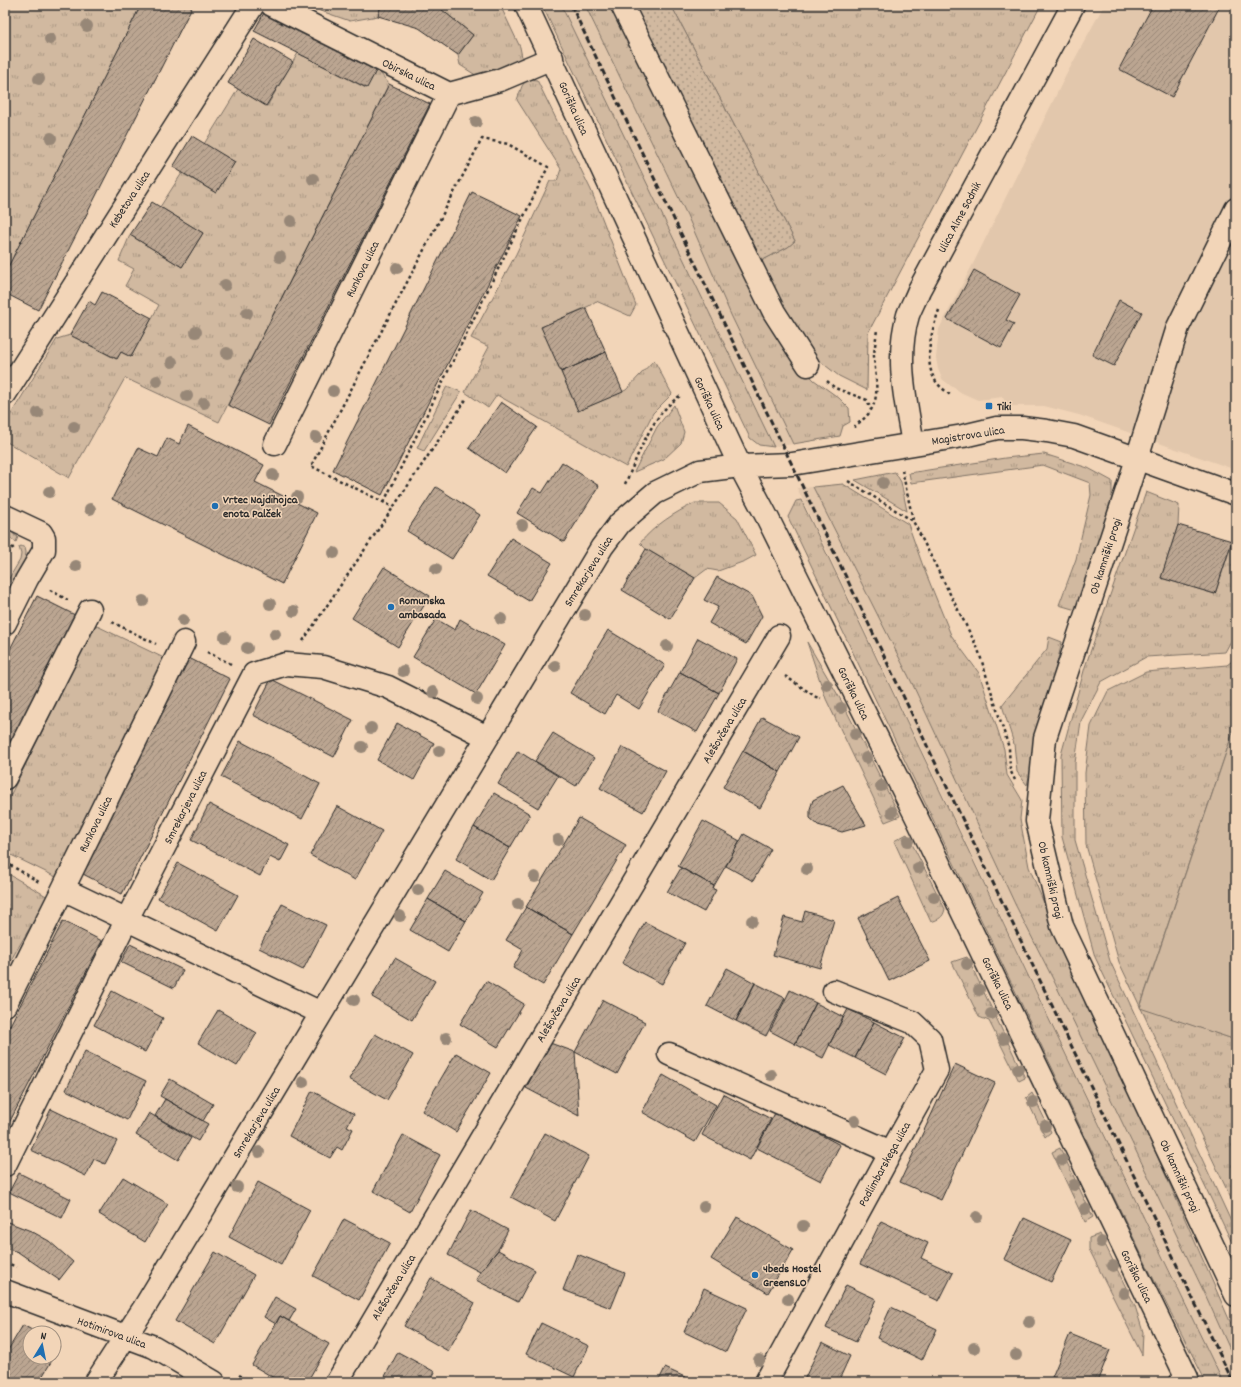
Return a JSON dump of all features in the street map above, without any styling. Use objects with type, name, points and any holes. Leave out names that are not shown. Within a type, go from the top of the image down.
[{"type":"street","name":"Kebetova ulica","points":[[5,394],[253,5]]},
{"type":"street","name":"Obirska ulica","points":[[272,5],[450,94],[500,80],[552,58]]},
{"type":"street","name":"Goriška ulica","points":[[526,5],[552,58],[626,222],[740,466],[921,825],[1184,1380]]},
{"type":"street","points":[[622,5],[774,312],[808,365]]},
{"type":"street","name":"Ulica Alme Sodnik","points":[[913,444],[903,382],[902,358],[903,337],[908,314],[919,290],[1073,5]]},
{"type":"street","name":"Runkova ulica","points":[[275,444],[450,94]]},
{"type":"street","points":[[1139,451],[1178,327],[1236,209]]},
{"type":"street","name":"Magistrova ulica","points":[[740,466],[792,464],[963,436],[997,428],[1022,428],[1074,436],[1139,451],[1236,494]]},
{"type":"street","name":"Ob kamniški progi","points":[[1139,451],[1045,738],[1037,821],[1062,926],[1236,1295]]},
{"type":"street","name":"Smrekarjeva ulica","points":[[96,1382],[125,1337],[602,548],[620,523],[655,493],[696,472],[740,466]]},
{"type":"street","points":[[5,516],[41,533],[44,538],[44,550],[27,579],[5,623]]},
{"type":"street","points":[[5,778],[90,610]]},
{"type":"street","name":"Alešovčeva ulica","points":[[337,1382],[780,636]]},
{"type":"street","name":"Runkova ulica","points":[[5,1005],[184,642]]},
{"type":"street","points":[[254,674],[286,664],[323,667],[388,687],[487,737]]},
{"type":"street","name":"Smrekarjeva ulica","points":[[5,1165],[127,919],[254,674]]},
{"type":"street","points":[[62,892],[127,919],[321,1013]]},
{"type":"street","name":"Podlimbarskega ulica","points":[[766,1382],[890,1152],[937,1070],[930,1039],[912,1022],[834,991]]},
{"type":"street","points":[[669,1054],[890,1152]]},
{"type":"street","name":"Hotimirova ulica","points":[[5,1291],[154,1347],[214,1382]]},
{"type":"path","points":[[384,502],[548,167],[508,144],[482,139],[311,466],[393,507]]},
{"type":"path","points":[[942,304],[933,328],[930,349],[930,369],[941,388],[950,395]]},
{"type":"path","points":[[808,365],[835,388],[867,400],[872,410]]},
{"type":"path","points":[[624,485],[653,425],[671,402],[684,394]]},
{"type":"path","points":[[297,665],[298,650],[467,398]]},
{"type":"path","points":[[902,468],[913,521],[978,649],[1009,748],[1010,770],[1019,786],[1038,808]]},
{"type":"path","points":[[842,478],[913,521]]},
{"type":"path","points":[[184,642],[254,674]]},
{"type":"path","points":[[765,662],[816,697],[821,698]]},
{"type":"path","points":[[5,862],[62,892]]},
{"type":"shaded area","points":[[561,5],[585,5],[687,215],[731,315],[793,444],[774,447]]},
{"type":"shaded area","points":[[1104,5],[1236,5],[1236,470],[1079,415],[1044,406],[1006,406],[1003,397],[978,400],[951,386],[942,379],[938,369],[936,358],[939,329],[974,262],[1064,79]]},
{"type":"shaded area","points":[[813,487],[912,683],[1015,904],[1053,979],[1205,1294],[1236,1363],[1236,1382],[1223,1382],[797,488]]},
{"type":"green space","points":[[5,5],[141,5],[5,273]]},
{"type":"green space","points":[[325,5],[381,5],[378,16],[350,21],[321,11]]},
{"type":"green space","points":[[436,5],[500,5],[520,47],[522,57],[514,64],[477,76],[460,65],[458,55],[473,35]]},
{"type":"green space","points":[[542,5],[561,5],[774,447],[759,445],[750,438]]},
{"type":"green space","points":[[585,5],[613,5],[790,355],[814,380],[839,398],[849,408],[850,422],[843,426],[840,436],[793,444],[731,315],[687,215]]},
{"type":"green space","points":[[635,5],[671,5],[795,241],[788,247],[759,262]]},
{"type":"green space","points":[[671,5],[1041,5],[868,333],[867,390],[839,376],[812,355],[794,326],[759,262],[788,247],[795,241]]},
{"type":"green space","points":[[298,53],[366,88],[377,69],[389,84],[219,422],[125,378],[69,478],[5,441],[5,424],[57,339],[70,335],[116,359],[121,352],[131,357],[159,305],[125,286],[134,269],[119,261],[130,235],[182,267],[203,233],[160,207],[182,173],[216,193],[235,162],[204,144],[238,89],[267,106]]},
{"type":"green space","points":[[527,79],[537,80],[591,190],[636,305],[630,316],[596,301],[589,306],[542,327],[578,411],[626,390],[654,360],[672,394],[653,413],[626,467],[497,395],[488,408],[465,392],[489,347],[471,338],[516,254],[550,181],[557,181],[561,169],[517,100],[522,86]]},
{"type":"green space","points":[[447,386],[461,392],[424,451],[417,448]]},
{"type":"green space","points":[[674,405],[684,432],[681,443],[664,459],[634,472],[657,427]]},
{"type":"green space","points":[[1044,454],[1088,468],[1112,481],[1112,501],[1076,610],[1059,605],[1076,559],[1091,495],[1090,483],[1043,465],[911,483],[909,473],[1005,458]]},
{"type":"green space","points":[[895,472],[901,482],[907,511],[855,480]]},
{"type":"green space","points":[[843,484],[908,524],[951,635],[979,673],[1004,749],[1007,775],[1022,800],[1020,819],[1029,867],[1088,1009],[1130,1094],[1236,1335],[1236,1363],[1205,1294],[1053,979],[1015,904],[912,683],[813,487]]},
{"type":"green space","points":[[1146,492],[1179,505],[1178,525],[1161,578],[1215,594],[1236,531],[1236,632],[1225,652],[1146,657],[1101,682],[1081,721],[1075,763],[1075,840],[1110,961],[1236,1232],[1236,1251],[1095,957],[1062,837],[1061,755],[1085,667]]},
{"type":"green space","points":[[801,500],[1223,1382],[1206,1382],[1149,1270],[788,517],[796,501]]},
{"type":"green space","points":[[695,503],[719,503],[737,518],[756,555],[745,561],[718,571],[707,569],[695,578],[646,549],[640,543],[665,520]]},
{"type":"green space","points":[[5,528],[18,537],[16,542],[5,535]]},
{"type":"green space","points":[[21,546],[25,548],[26,552],[25,562],[5,601],[5,585],[20,560],[21,554],[19,547]]},
{"type":"green space","points":[[95,625],[166,659],[56,877],[5,852],[5,806]]},
{"type":"green space","points":[[1049,637],[1062,642],[1027,785],[1017,772],[1014,744],[1002,705],[1047,649]]},
{"type":"green space","points":[[807,642],[842,702],[900,816],[885,822],[826,699]]},
{"type":"green space","points":[[1236,658],[1236,723],[1140,1007],[1119,962],[1086,845],[1085,773],[1091,726],[1108,691],[1146,672],[1227,665]]},
{"type":"green space","points":[[1236,723],[1236,1040],[1140,1008]]},
{"type":"green space","points":[[907,834],[945,909],[940,918],[931,922],[894,841]]},
{"type":"green space","points":[[5,872],[48,897],[5,970]]},
{"type":"green space","points":[[967,957],[1025,1078],[1019,1081],[989,1021],[979,1017],[952,962]]},
{"type":"green space","points":[[1140,1007],[1236,1040],[1236,1209]]},
{"type":"green space","points":[[1032,1093],[1051,1132],[1045,1137],[1026,1098]]},
{"type":"green space","points":[[1060,1148],[1093,1217],[1085,1222],[1052,1152]]},
{"type":"green space","points":[[1100,1234],[1135,1306],[1143,1332],[1142,1355],[1089,1249],[1089,1238]]},
{"type":"building","points":[[141,5],[193,5],[38,310],[5,293],[5,273]]},
{"type":"building","points":[[311,5],[325,5],[321,11]]},
{"type":"building","points":[[381,5],[436,5],[473,35],[458,55],[419,28],[378,16]]},
{"type":"building","points":[[1153,5],[1220,6],[1172,97],[1119,69]]},
{"type":"building","points":[[265,11],[377,69],[367,88],[254,31]]},
{"type":"building","points":[[254,39],[293,62],[266,106],[228,83]]},
{"type":"building","points":[[389,84],[430,104],[269,425],[228,405]]},
{"type":"building","points":[[192,136],[235,162],[216,193],[173,167]]},
{"type":"building","points":[[472,192],[522,216],[382,495],[333,470]]},
{"type":"building","points":[[152,202],[203,233],[182,267],[130,235]]},
{"type":"building","points":[[974,270],[1020,295],[1006,320],[1014,324],[1001,348],[947,319]]},
{"type":"building","points":[[102,292],[152,318],[131,357],[121,352],[117,359],[70,335],[89,301],[95,305]]},
{"type":"building","points":[[1119,300],[1142,312],[1114,366],[1092,355]]},
{"type":"building","points":[[586,308],[606,352],[561,372],[541,327]]},
{"type":"building","points":[[606,352],[623,392],[578,411],[561,372]]},
{"type":"building","points":[[501,402],[537,427],[505,473],[469,448]]},
{"type":"building","name":"Vrtec Najdihojca enota Palček","points":[[188,426],[264,465],[255,482],[317,513],[282,584],[112,499],[138,448],[158,457],[167,438],[179,444]]},
{"type":"building","points":[[562,462],[599,486],[564,542],[517,513],[533,488],[542,493]]},
{"type":"building","points":[[436,487],[480,515],[452,559],[407,531]]},
{"type":"building","points":[[1178,525],[1232,541],[1215,594],[1161,578]]},
{"type":"building","points":[[511,538],[552,563],[529,601],[487,576]]},
{"type":"building","points":[[646,549],[695,578],[670,619],[622,590]]},
{"type":"building","name":"Romunska ambasada","points":[[384,567],[430,596],[398,647],[352,618]]},
{"type":"building","points":[[717,577],[752,596],[762,616],[746,644],[709,623],[718,607],[704,600]]},
{"type":"building","points":[[37,596],[79,617],[5,765],[5,659]]},
{"type":"building","points":[[436,619],[455,630],[460,619],[505,645],[476,694],[413,657]]},
{"type":"building","points":[[608,630],[665,665],[639,709],[616,695],[605,714],[570,693]]},
{"type":"building","points":[[698,638],[737,659],[719,693],[680,672]]},
{"type":"building","points":[[189,658],[230,679],[122,894],[81,873]]},
{"type":"building","points":[[680,672],[719,693],[697,732],[658,711]]},
{"type":"building","points":[[271,679],[353,720],[334,757],[253,715]]},
{"type":"building","points":[[762,717],[799,737],[780,772],[743,751]]},
{"type":"building","points":[[397,723],[434,743],[414,780],[377,760]]},
{"type":"building","points":[[553,733],[594,758],[576,786],[535,761]]},
{"type":"building","points":[[240,741],[320,784],[302,819],[221,777]]},
{"type":"building","points":[[622,747],[666,771],[643,812],[600,788]]},
{"type":"building","points":[[518,751],[558,776],[538,808],[498,784]]},
{"type":"building","points":[[743,751],[780,772],[760,808],[723,787]]},
{"type":"building","points":[[843,785],[866,825],[842,832],[818,825],[810,818],[810,809],[813,800]]},
{"type":"building","points":[[494,793],[530,814],[510,848],[474,827]]},
{"type":"building","points":[[209,804],[289,845],[280,862],[270,857],[260,876],[191,840]]},
{"type":"building","points":[[337,806],[382,831],[355,880],[310,855]]},
{"type":"building","points":[[579,818],[626,845],[573,934],[526,907]]},
{"type":"building","points":[[703,821],[740,841],[714,886],[678,866]]},
{"type":"building","points":[[474,827],[510,848],[491,880],[456,859]]},
{"type":"building","points":[[744,834],[771,849],[753,881],[726,866]]},
{"type":"building","points":[[178,863],[238,895],[218,931],[158,898]]},
{"type":"building","points":[[681,868],[714,886],[713,889],[716,890],[704,912],[667,892]]},
{"type":"building","points":[[445,871],[483,893],[466,921],[428,899]]},
{"type":"building","points":[[898,898],[930,961],[889,981],[858,918]]},
{"type":"building","points":[[428,899],[466,921],[448,952],[410,930]]},
{"type":"building","points":[[282,904],[326,925],[303,970],[259,948]]},
{"type":"building","points":[[526,907],[573,934],[543,985],[513,968],[523,950],[506,940]]},
{"type":"building","points":[[805,911],[834,920],[820,968],[773,955],[784,917],[802,922]]},
{"type":"building","points":[[63,921],[102,941],[5,1131],[5,1035]]},
{"type":"building","points":[[645,922],[685,943],[662,984],[622,963]]},
{"type":"building","points":[[130,944],[183,970],[174,988],[121,962]]},
{"type":"building","points":[[395,958],[435,981],[412,1020],[372,997]]},
{"type":"building","points":[[727,968],[755,983],[736,1021],[707,1006]]},
{"type":"building","points":[[486,981],[524,1004],[498,1047],[460,1024]]},
{"type":"building","points":[[755,983],[785,998],[766,1036],[736,1021]]},
{"type":"building","points":[[790,990],[816,1003],[795,1044],[770,1031]]},
{"type":"building","points":[[112,991],[163,1018],[145,1052],[94,1025]]},
{"type":"building","points":[[603,1000],[645,1022],[617,1074],[575,1052]]},
{"type":"building","points":[[816,1003],[843,1017],[823,1058],[795,1044]]},
{"type":"building","points":[[848,1009],[874,1022],[855,1058],[829,1045]]},
{"type":"building","points":[[218,1010],[257,1033],[237,1066],[198,1043]]},
{"type":"building","points":[[874,1022],[905,1038],[886,1074],[855,1058]]},
{"type":"building","points":[[375,1034],[413,1055],[387,1100],[349,1079]]},
{"type":"building","points":[[550,1043],[575,1052],[579,1116],[526,1088]]},
{"type":"building","points":[[85,1051],[146,1081],[127,1120],[66,1090]]},
{"type":"building","points":[[456,1053],[491,1073],[456,1132],[422,1111]]},
{"type":"building","points":[[955,1064],[995,1083],[941,1200],[900,1182]]},
{"type":"building","points":[[663,1075],[716,1105],[695,1142],[642,1112]]},
{"type":"building","points":[[170,1079],[213,1104],[203,1121],[160,1096]]},
{"type":"building","points":[[312,1091],[354,1114],[347,1126],[353,1129],[342,1150],[337,1147],[330,1158],[289,1136]]},
{"type":"building","points":[[723,1094],[771,1119],[750,1160],[702,1135]]},
{"type":"building","points":[[165,1099],[208,1124],[198,1141],[155,1116]]},
{"type":"building","points":[[51,1109],[117,1141],[105,1164],[94,1159],[86,1176],[31,1150]]},
{"type":"building","points":[[776,1111],[840,1145],[821,1181],[757,1148]]},
{"type":"building","points":[[149,1113],[191,1138],[178,1160],[136,1135]]},
{"type":"building","points":[[545,1133],[589,1156],[555,1221],[511,1197]]},
{"type":"building","points":[[403,1135],[440,1155],[410,1212],[373,1191]]},
{"type":"building","points":[[19,1173],[71,1199],[62,1218],[9,1192]]},
{"type":"building","points":[[123,1177],[168,1204],[145,1242],[99,1214]]},
{"type":"building","points":[[258,1182],[310,1210],[281,1265],[229,1237]]},
{"type":"building","points":[[471,1210],[508,1230],[498,1250],[480,1272],[448,1255]]},
{"type":"building","points":[[737,1217],[793,1250],[768,1293],[711,1259]]},
{"type":"building","points":[[1024,1218],[1071,1240],[1051,1282],[1004,1259]]},
{"type":"building","points":[[344,1219],[390,1243],[359,1300],[313,1276]]},
{"type":"building","points":[[5,1221],[31,1231],[49,1241],[73,1262],[59,1280],[18,1252],[5,1248]]},
{"type":"building","points":[[881,1221],[928,1243],[921,1258],[953,1273],[939,1301],[860,1264]]},
{"type":"building","points":[[498,1250],[535,1270],[518,1302],[476,1280],[480,1272]]},
{"type":"building","points":[[215,1252],[254,1275],[215,1344],[175,1321]]},
{"type":"building","points":[[577,1254],[625,1273],[611,1308],[563,1290]]},
{"type":"building","points":[[431,1278],[475,1303],[448,1351],[404,1326]]},
{"type":"building","points":[[846,1285],[876,1299],[856,1342],[826,1328]]},
{"type":"building","points":[[704,1288],[747,1308],[726,1352],[684,1332]]},
{"type":"building","points":[[275,1297],[296,1309],[289,1321],[280,1316],[276,1324],[264,1317]]},
{"type":"building","points":[[891,1307],[937,1329],[922,1360],[877,1338]]},
{"type":"building","points":[[280,1316],[329,1344],[307,1382],[281,1382],[252,1365]]},
{"type":"building","points":[[541,1323],[589,1346],[574,1377],[526,1354]]},
{"type":"building","points":[[22,1327],[22,1365],[49,1365],[39,1382],[5,1382],[5,1355]]},
{"type":"building","points":[[1070,1334],[1110,1350],[1097,1382],[1050,1382]]},
{"type":"building","points":[[822,1342],[850,1356],[838,1382],[803,1382]]},
{"type":"building","points":[[398,1352],[435,1372],[430,1382],[382,1382]]},
{"type":"building","points":[[665,1368],[696,1382],[658,1382]]},
{"type":"railway","points":[[571,5],[1233,1382]]},
{"type":"place","name":"Tiki","points":[[989,406]]},
{"type":"place","name":"Vrtec Najdihojca enota Palček","points":[[215,506]]},
{"type":"place","name":"Romunska ambasada","points":[[391,607]]},
{"type":"place","name":"4beds Hostel GreenSLO","points":[[755,1275]]}]
